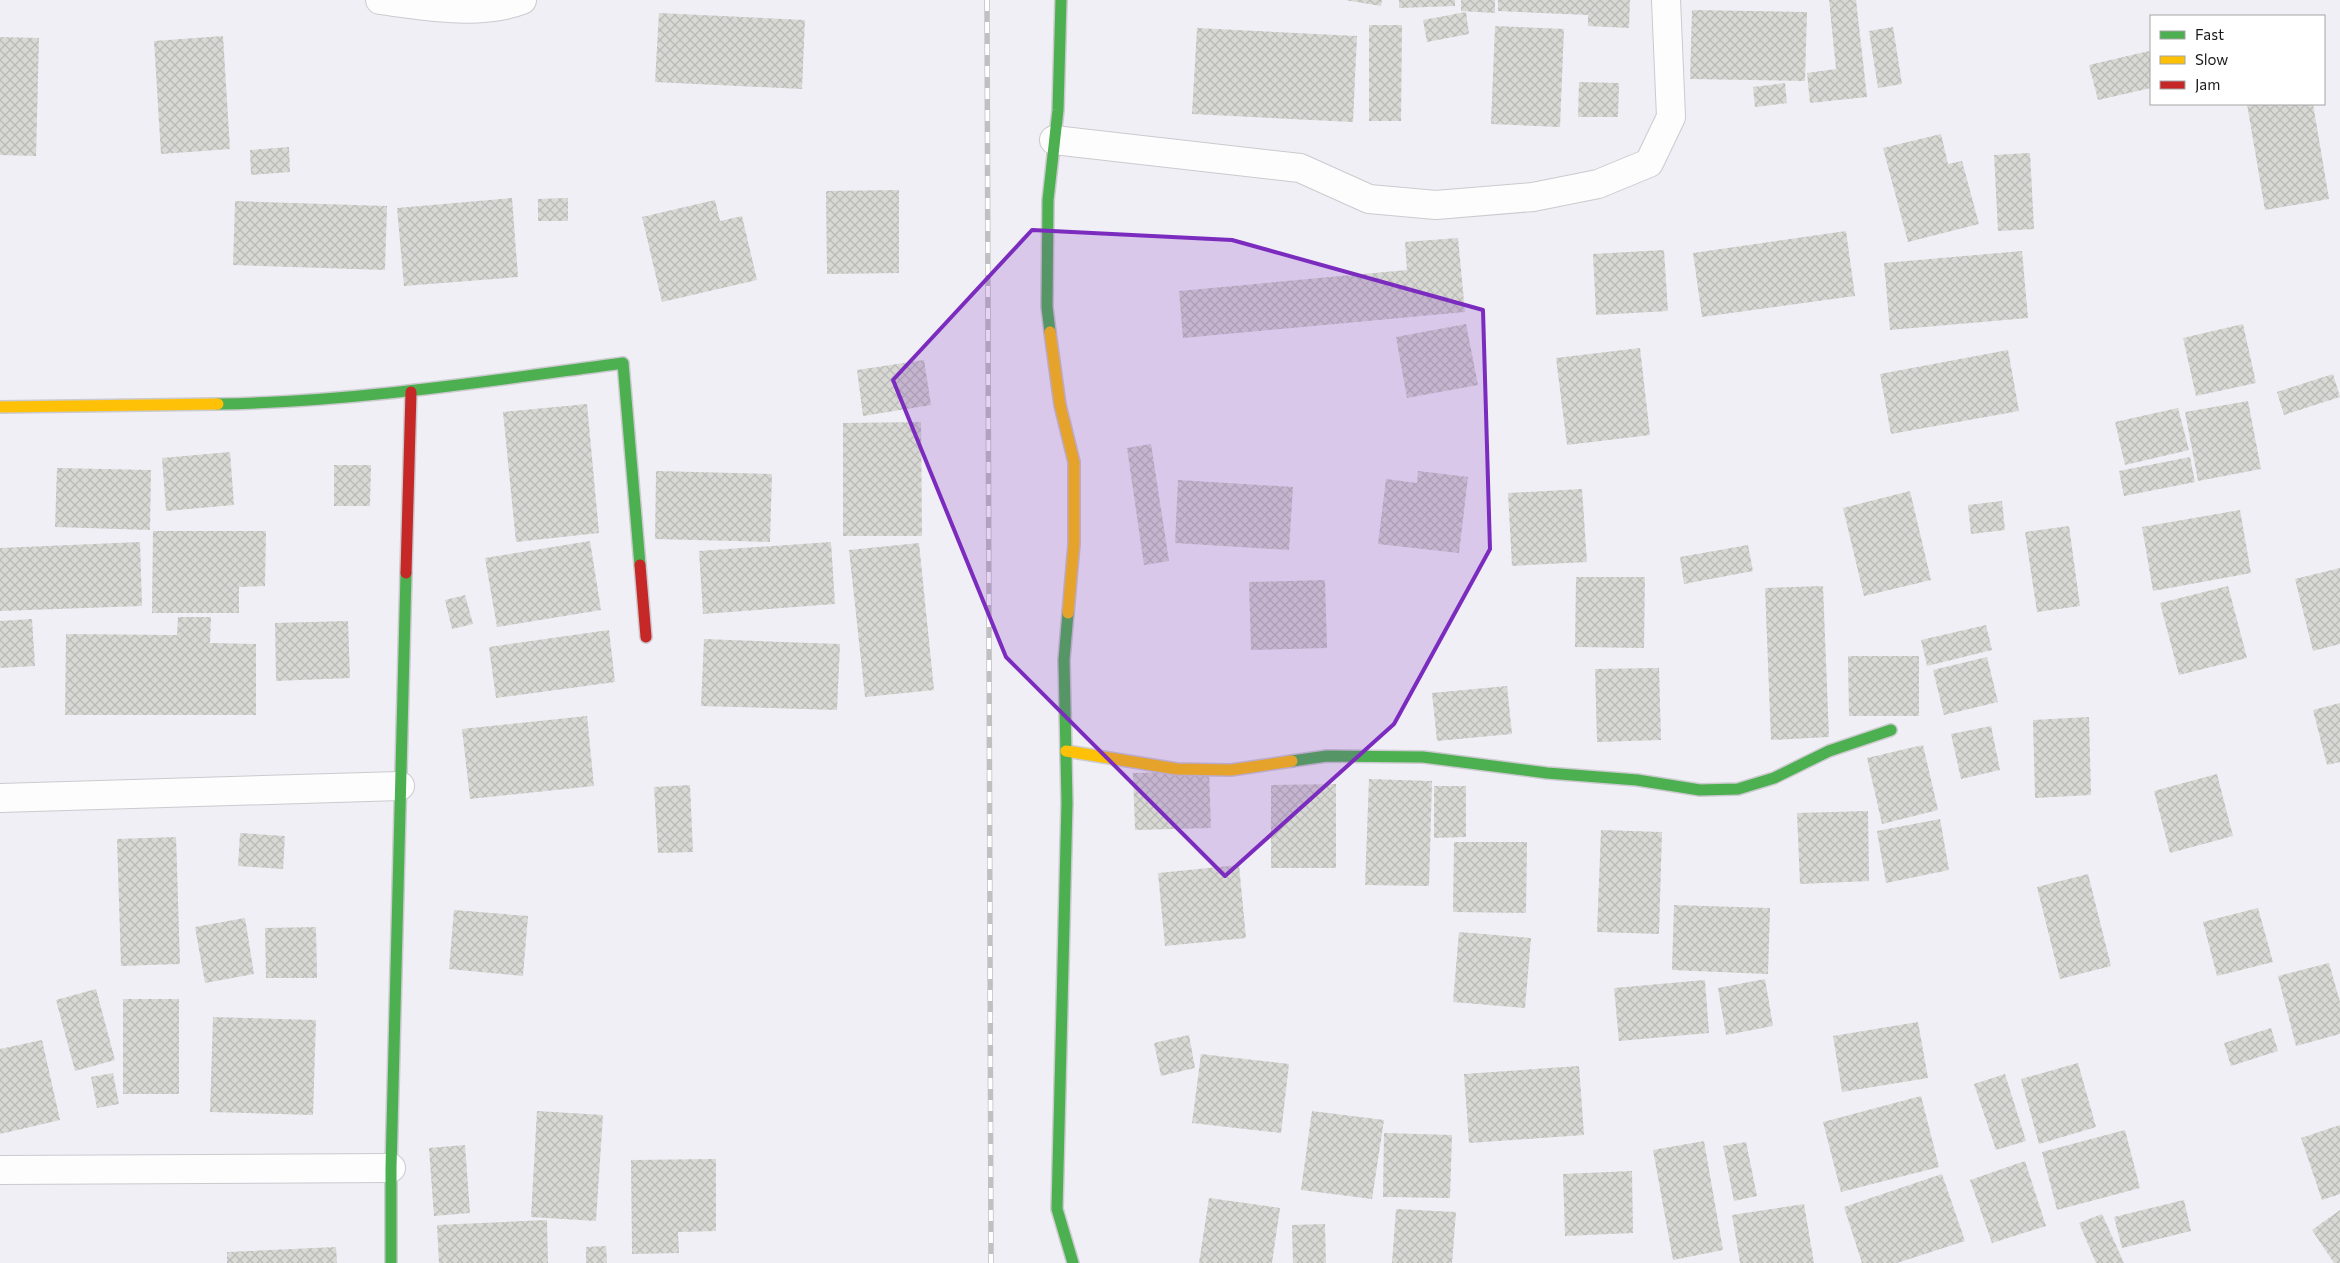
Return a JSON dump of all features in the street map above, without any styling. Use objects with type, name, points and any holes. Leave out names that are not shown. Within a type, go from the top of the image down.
[{"type":"street","points":[[380,0],[438,7],[504,6],[522,0]]},
{"type":"street","points":[[1061,0],[1058,110],[1048,200],[1047,307],[1060,405],[1074,462],[1074,544],[1064,660],[1066,823],[1057,1209],[1073,1263]]},
{"type":"street","points":[[1054,140],[1300,168],[1369,199],[1436,205],[1533,197],[1598,184],[1649,163],[1671,117],[1666,0]]},
{"type":"street","points":[[0,407],[267,403],[411,392],[624,363],[646,636]]},
{"type":"street","points":[[391,1263],[391,1168],[411,392]]},
{"type":"street","points":[[1066,751],[1177,769],[1231,770],[1327,756],[1423,757],[1547,773],[1637,780],[1700,790],[1738,789],[1774,778],[1828,751],[1891,730]]},
{"type":"street","points":[[0,798],[400,786]]},
{"type":"street","points":[[0,1170],[391,1168]]},
{"type":"highlighted area","points":[[1032,230],[1232,240],[1483,310],[1490,549],[1394,724],[1225,876],[1006,657],[893,380]]},
{"type":"building","points":[[1345,0],[1382,0],[1381,6]]},
{"type":"building","points":[[1399,0],[1455,0],[1455,6],[1399,8]]},
{"type":"building","points":[[1461,0],[1495,0],[1495,13],[1461,11]]},
{"type":"building","points":[[1498,0],[1630,0],[1629,28],[1588,26],[1588,15],[1498,11]]},
{"type":"building","points":[[1829,0],[1856,0],[1867,97],[1810,103],[1807,73],[1836,69]]},
{"type":"building","points":[[1692,10],[1807,12],[1805,81],[1690,79]]},
{"type":"building","points":[[1466,12],[1469,34],[1427,42],[1423,20]]},
{"type":"building","points":[[659,13],[805,20],[802,89],[655,82]]},
{"type":"building","points":[[1369,25],[1402,25],[1401,121],[1369,121]]},
{"type":"building","points":[[1495,26],[1564,29],[1560,127],[1491,124]]},
{"type":"building","points":[[1893,27],[1902,84],[1878,88],[1869,31]]},
{"type":"building","points":[[1197,28],[1357,36],[1353,122],[1192,114]]},
{"type":"building","points":[[223,36],[230,149],[161,154],[154,41]]},
{"type":"building","points":[[0,37],[39,38],[36,156],[0,155]]},
{"type":"building","points":[[2149,51],[2150,88],[2098,100],[2089,65]]},
{"type":"building","points":[[1579,82],[1619,83],[1618,117],[1578,117]]},
{"type":"building","points":[[1785,83],[1787,103],[1755,107],[1753,87]]},
{"type":"building","points":[[2247,105],[2313,105],[2329,199],[2265,210]]},
{"type":"building","points":[[1941,134],[1948,164],[1962,161],[1979,224],[1908,242],[1883,148]]},
{"type":"building","points":[[289,147],[290,172],[251,175],[250,150]]},
{"type":"building","points":[[2030,153],[2034,229],[1998,231],[1994,155]]},
{"type":"building","points":[[899,190],[899,273],[827,274],[826,191]]},
{"type":"building","points":[[512,198],[518,277],[404,286],[397,208]]},
{"type":"building","points":[[568,198],[568,221],[538,221],[538,199]]},
{"type":"building","points":[[715,200],[720,221],[742,216],[757,280],[662,302],[642,217]]},
{"type":"building","points":[[235,201],[387,206],[385,270],[233,265]]},
{"type":"building","points":[[1846,231],[1855,296],[1702,317],[1693,253]]},
{"type":"building","points":[[1458,238],[1465,312],[1183,338],[1179,291],[1407,270],[1405,242]]},
{"type":"building","points":[[1664,250],[1668,311],[1596,315],[1593,254]]},
{"type":"building","points":[[2022,251],[2028,318],[1890,330],[1884,263]]},
{"type":"building","points":[[1466,324],[1478,385],[1407,398],[1396,337]]},
{"type":"building","points":[[2243,324],[2256,383],[2196,396],[2183,338]]},
{"type":"building","points":[[1640,348],[1650,435],[1567,445],[1556,358]]},
{"type":"building","points":[[2008,350],[2019,411],[1891,434],[1880,374]]},
{"type":"building","points":[[924,360],[931,405],[863,416],[857,370]]},
{"type":"building","points":[[2333,374],[2340,397],[2284,415],[2277,392]]},
{"type":"building","points":[[2248,401],[2261,469],[2198,481],[2185,412]]},
{"type":"building","points":[[587,404],[599,533],[516,542],[503,412]]},
{"type":"building","points":[[2178,408],[2189,450],[2125,465],[2115,422]]},
{"type":"building","points":[[921,422],[922,536],[843,536],[843,423]]},
{"type":"building","points":[[1151,444],[1169,561],[1144,565],[1127,448]]},
{"type":"building","points":[[230,452],[234,505],[166,511],[162,458]]},
{"type":"building","points":[[2190,457],[2195,482],[2124,496],[2119,471]]},
{"type":"building","points":[[334,465],[371,465],[370,506],[334,506]]},
{"type":"building","points":[[57,468],[151,470],[150,530],[55,527]]},
{"type":"building","points":[[656,471],[772,474],[770,542],[655,539]]},
{"type":"building","points":[[1418,471],[1468,477],[1459,553],[1378,544],[1386,479],[1417,483]]},
{"type":"building","points":[[1178,480],[1293,487],[1289,550],[1175,543]]},
{"type":"building","points":[[1582,489],[1587,562],[1512,566],[1508,493]]},
{"type":"building","points":[[1910,491],[1931,580],[1864,596],[1843,508]]},
{"type":"building","points":[[2002,501],[2005,530],[1971,534],[1968,505]]},
{"type":"building","points":[[2240,510],[2251,573],[2153,591],[2142,527]]},
{"type":"building","points":[[2069,526],[2080,606],[2037,612],[2025,532]]},
{"type":"building","points":[[153,531],[266,531],[265,586],[239,587],[239,613],[152,613]]},
{"type":"building","points":[[590,541],[601,610],[497,627],[485,558]]},
{"type":"building","points":[[140,542],[142,606],[0,611],[0,548]]},
{"type":"building","points":[[831,542],[835,604],[703,614],[699,551]]},
{"type":"building","points":[[919,543],[934,690],[865,697],[849,550]]},
{"type":"building","points":[[1748,545],[1753,571],[1684,584],[1680,557]]},
{"type":"building","points":[[2340,568],[2340,644],[2313,651],[2295,579]]},
{"type":"building","points":[[1576,577],[1645,577],[1644,648],[1575,647]]},
{"type":"building","points":[[1325,580],[1327,648],[1251,650],[1249,582]]},
{"type":"building","points":[[1823,586],[1829,737],[1771,740],[1765,588]]},
{"type":"building","points":[[2228,586],[2247,658],[2179,675],[2160,603]]},
{"type":"building","points":[[465,595],[473,624],[452,629],[445,600]]},
{"type":"building","points":[[178,617],[211,617],[210,643],[256,644],[256,715],[65,715],[66,634],[177,635]]},
{"type":"building","points":[[32,619],[35,666],[0,668],[0,621]]},
{"type":"building","points":[[348,621],[350,678],[276,681],[275,623]]},
{"type":"building","points":[[1986,625],[1992,650],[1927,666],[1921,640]]},
{"type":"building","points":[[609,630],[615,682],[496,698],[489,647]]},
{"type":"building","points":[[704,639],[840,644],[837,710],[701,706]]},
{"type":"building","points":[[1848,656],[1919,656],[1919,716],[1849,716]]},
{"type":"building","points":[[1987,657],[1998,702],[1944,715],[1933,670]]},
{"type":"building","points":[[1659,668],[1661,740],[1597,742],[1595,669]]},
{"type":"building","points":[[1507,686],[1512,734],[1437,741],[1432,693]]},
{"type":"building","points":[[2340,703],[2340,762],[2327,765],[2313,710]]},
{"type":"building","points":[[587,716],[594,786],[470,799],[462,729]]},
{"type":"building","points":[[2089,717],[2091,795],[2035,798],[2033,720]]},
{"type":"building","points":[[1991,726],[2000,770],[1961,779],[1951,734]]},
{"type":"building","points":[[1923,745],[1938,810],[1882,824],[1867,758]]},
{"type":"building","points":[[1209,771],[1211,828],[1135,830],[1133,773]]},
{"type":"building","points":[[2217,774],[2233,836],[2170,853],[2154,791]]},
{"type":"building","points":[[1369,779],[1432,781],[1429,886],[1365,885]]},
{"type":"building","points":[[1336,784],[1336,868],[1271,868],[1271,785]]},
{"type":"building","points":[[690,785],[693,852],[658,853],[654,787]]},
{"type":"building","points":[[1434,786],[1466,786],[1466,837],[1434,838]]},
{"type":"building","points":[[1868,811],[1869,881],[1800,884],[1797,813]]},
{"type":"building","points":[[1940,819],[1949,870],[1886,883],[1877,831]]},
{"type":"building","points":[[1601,830],[1662,832],[1659,934],[1597,932]]},
{"type":"building","points":[[240,833],[285,836],[283,869],[238,866]]},
{"type":"building","points":[[176,837],[180,964],[121,966],[117,839]]},
{"type":"building","points":[[1454,842],[1527,842],[1526,913],[1453,912]]},
{"type":"building","points":[[1239,865],[1246,938],[1165,946],[1158,873]]},
{"type":"building","points":[[2088,874],[2111,966],[2060,979],[2037,887]]},
{"type":"building","points":[[1674,905],[1770,908],[1768,974],[1672,970]]},
{"type":"building","points":[[2258,908],[2273,962],[2217,976],[2203,922]]},
{"type":"building","points":[[454,910],[528,916],[523,976],[449,969]]},
{"type":"building","points":[[245,918],[254,974],[205,983],[195,927]]},
{"type":"building","points":[[316,927],[317,978],[266,978],[265,928]]},
{"type":"building","points":[[1459,932],[1531,938],[1525,1008],[1453,1002]]},
{"type":"building","points":[[2329,963],[2340,1002],[2340,1034],[2296,1046],[2278,976]]},
{"type":"building","points":[[1765,979],[1773,1026],[1726,1035],[1718,988]]},
{"type":"building","points":[[1705,980],[1709,1033],[1619,1041],[1614,988]]},
{"type":"building","points":[[96,989],[115,1060],[75,1071],[56,1000]]},
{"type":"building","points":[[123,999],[179,999],[179,1094],[123,1094]]},
{"type":"building","points":[[213,1017],[316,1020],[313,1115],[210,1112]]},
{"type":"building","points":[[1918,1022],[1928,1078],[1842,1092],[1833,1036]]},
{"type":"building","points":[[2271,1028],[2278,1051],[2231,1066],[2224,1043]]},
{"type":"building","points":[[1189,1035],[1195,1068],[1161,1076],[1154,1043]]},
{"type":"building","points":[[42,1040],[60,1120],[0,1134],[0,1049]]},
{"type":"building","points":[[1201,1054],[1289,1064],[1281,1133],[1192,1123]]},
{"type":"building","points":[[2078,1063],[2096,1127],[2039,1144],[2021,1079]]},
{"type":"building","points":[[1579,1066],[1584,1135],[1469,1143],[1464,1074]]},
{"type":"building","points":[[113,1073],[119,1104],[97,1108],[91,1077]]},
{"type":"building","points":[[2005,1074],[2026,1141],[1996,1150],[1974,1084]]},
{"type":"building","points":[[1921,1096],[1939,1167],[1841,1192],[1823,1122]]},
{"type":"building","points":[[537,1111],[603,1115],[596,1221],[531,1217]]},
{"type":"building","points":[[1312,1111],[1384,1120],[1372,1199],[1301,1190]]},
{"type":"building","points":[[2340,1125],[2340,1194],[2322,1200],[2301,1138]]},
{"type":"building","points":[[2125,1130],[2140,1188],[2057,1210],[2042,1152]]},
{"type":"building","points":[[1384,1133],[1452,1135],[1450,1198],[1383,1197]]},
{"type":"building","points":[[1704,1141],[1723,1250],[1673,1260],[1653,1150]]},
{"type":"building","points":[[1746,1142],[1757,1196],[1734,1201],[1723,1146]]},
{"type":"building","points":[[465,1145],[470,1213],[434,1216],[429,1148]]},
{"type":"building","points":[[716,1159],[716,1231],[678,1232],[679,1253],[632,1254],[631,1160]]},
{"type":"building","points":[[2025,1161],[2046,1226],[1992,1243],[1970,1180]]},
{"type":"building","points":[[1632,1171],[1633,1233],[1565,1236],[1563,1174]]},
{"type":"building","points":[[1942,1174],[1965,1241],[1897,1263],[1862,1263],[1844,1207]]},
{"type":"building","points":[[1209,1198],[1280,1208],[1272,1263],[1199,1263]]},
{"type":"building","points":[[2184,1200],[2191,1231],[2122,1248],[2114,1217]]},
{"type":"building","points":[[1804,1204],[1814,1263],[1740,1263],[1732,1215]]},
{"type":"building","points":[[1396,1209],[1456,1212],[1452,1263],[1392,1263]]},
{"type":"building","points":[[2340,1210],[2340,1263],[2334,1263],[2312,1230]]},
{"type":"building","points":[[2102,1214],[2124,1263],[2096,1263],[2079,1223]]},
{"type":"building","points":[[547,1220],[548,1263],[439,1263],[437,1225]]},
{"type":"building","points":[[1325,1224],[1326,1263],[1293,1263],[1292,1225]]},
{"type":"building","points":[[606,1246],[607,1263],[586,1263],[586,1247]]},
{"type":"building","points":[[336,1247],[337,1263],[227,1263],[227,1252]]},
{"type":"railway","points":[[987,0],[991,1263]]},
{"type":"traffic: fast","points":[[1050,332],[1047,307],[1048,200],[1058,110],[1061,0]]},
{"type":"traffic: fast","points":[[218,404],[320,399],[421,390],[623,363],[640,565]]},
{"type":"traffic: fast","points":[[391,1263],[391,1168],[406,573]]},
{"type":"traffic: fast","points":[[1068,613],[1064,660],[1067,803],[1057,1209],[1073,1263]]},
{"type":"traffic: fast","points":[[1292,761],[1327,756],[1423,757],[1547,773],[1637,780],[1700,790],[1738,789],[1774,778],[1829,751],[1891,730]]},
{"type":"traffic: slow","points":[[1050,332],[1060,405],[1074,462],[1074,544],[1068,613]]},
{"type":"traffic: slow","points":[[0,407],[218,404]]},
{"type":"traffic: slow","points":[[1066,751],[1177,769],[1231,770],[1292,761]]},
{"type":"traffic: jam","points":[[406,573],[411,392]]},
{"type":"traffic: jam","points":[[640,565],[646,637]]}]
